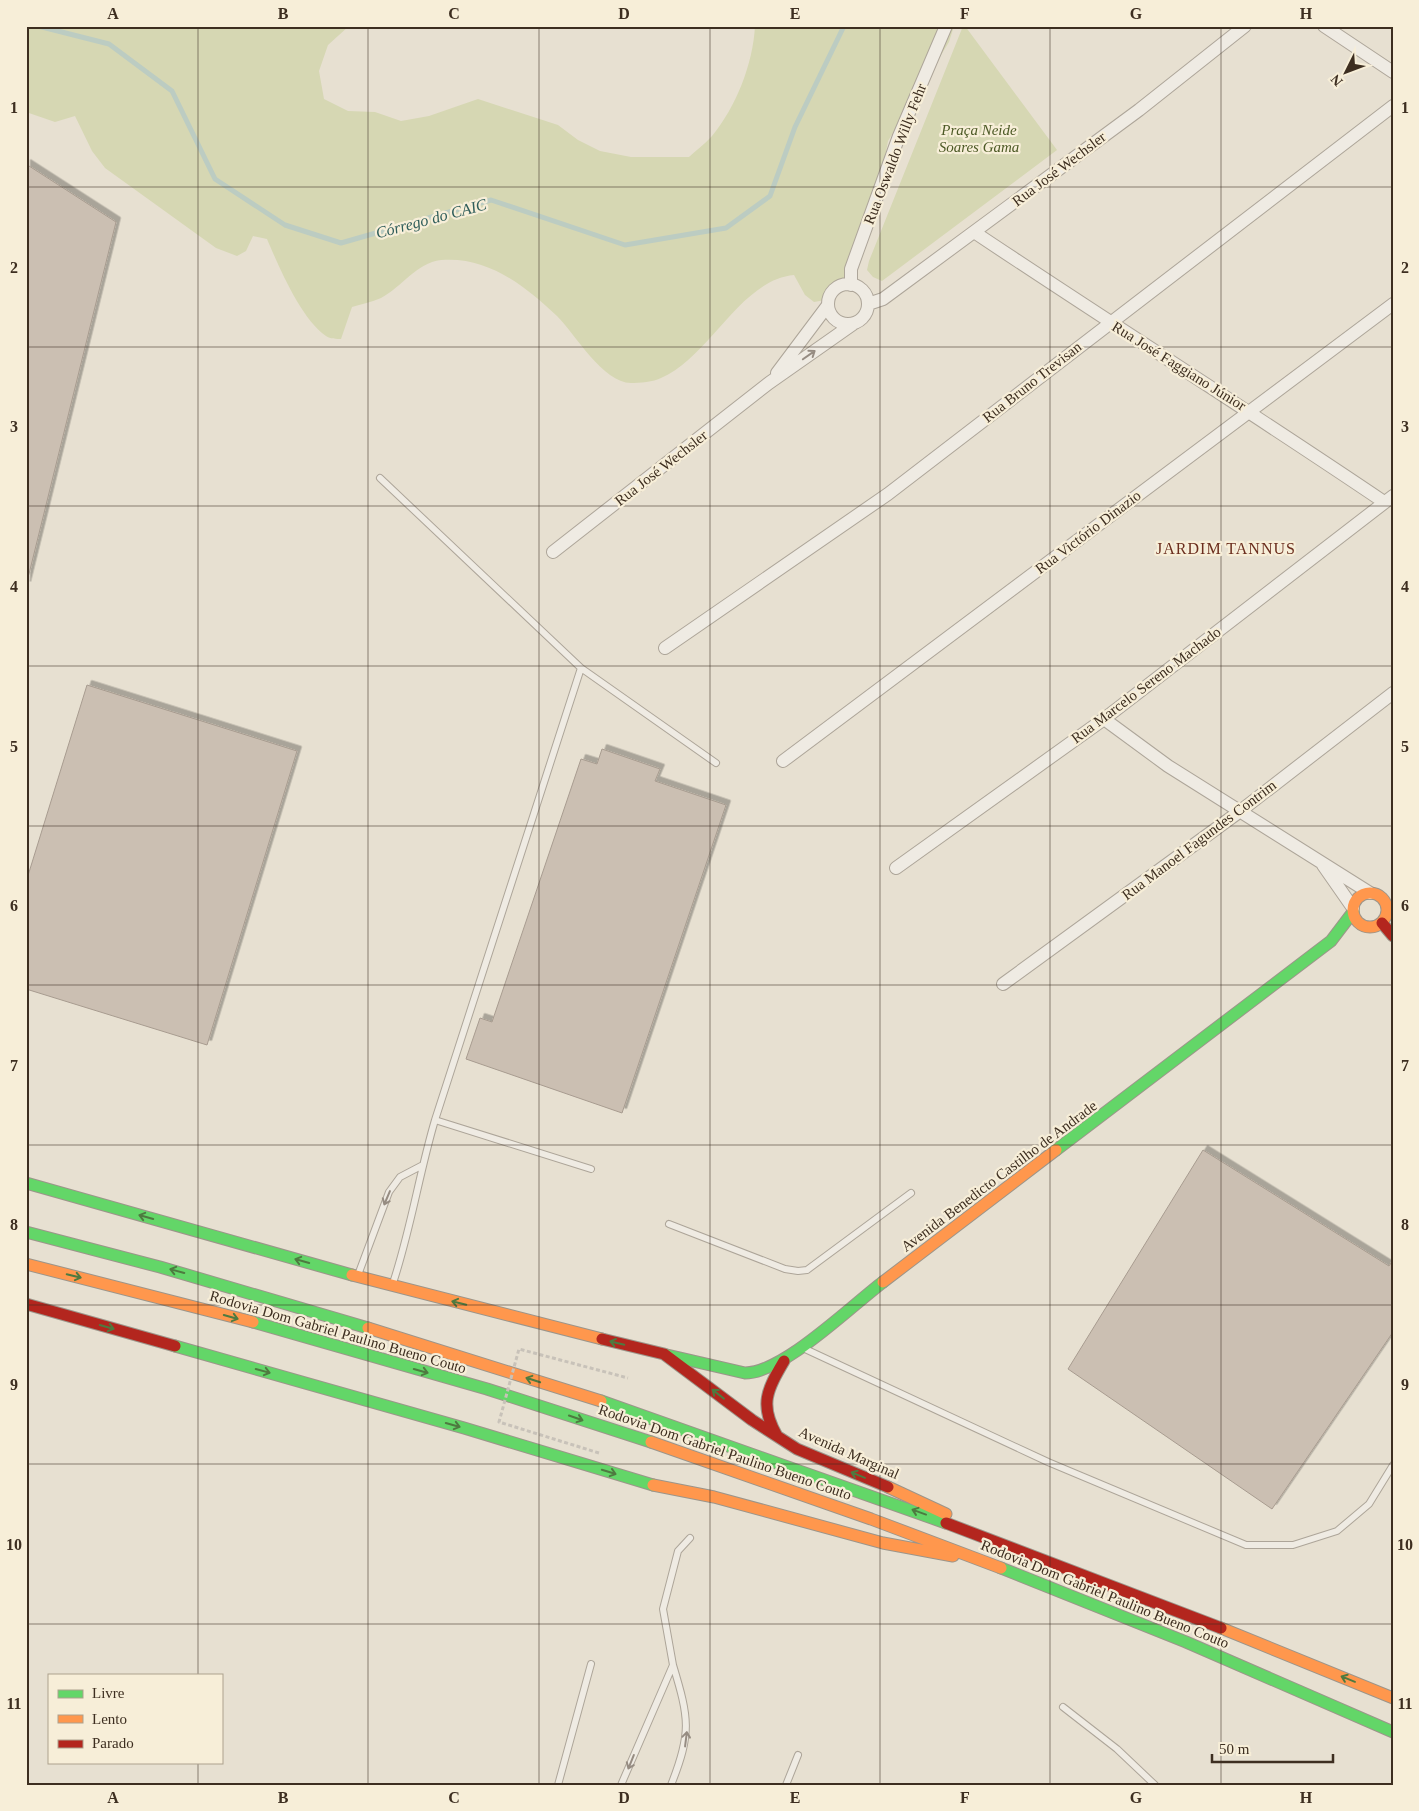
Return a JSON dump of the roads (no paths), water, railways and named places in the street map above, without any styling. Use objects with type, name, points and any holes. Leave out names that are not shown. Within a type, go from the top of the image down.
[{"type":"main road","points":[[1374,894],[1390,905],[1382,923],[1375,927],[1366,927],[1359,923],[1353,910],[1356,900],[1362,895],[1393,889]]},
{"type":"main road","name":"Avenida Benedicto Castilho de Andrade","points":[[1331,941],[1353,910]]},
{"type":"main road","points":[[1382,923],[1393,936]]},
{"type":"main road","name":"Avenida Benedicto Castilho de Andrade","points":[[26,1183],[392,1286],[664,1354],[745,1373],[756,1373],[784,1361],[868,1294],[1331,941],[1366,927]]},
{"type":"main road","name":"Rodovia Dom Gabriel Paulino Bueno Couto","points":[[26,1232],[178,1271],[396,1336],[676,1426],[980,1535],[1393,1698]]},
{"type":"main road","name":"Rodovia Dom Gabriel Paulino Bueno Couto","points":[[26,1264],[186,1304],[550,1409],[794,1490],[991,1563],[1334,1705],[1393,1732]]},
{"type":"main road","points":[[26,1304],[464,1428],[649,1484],[714,1497],[882,1543],[991,1563]]},
{"type":"main road","name":"Avenida Marginal","points":[[664,1354],[752,1420],[797,1450],[931,1506],[980,1535]]},
{"type":"main road","points":[[776,1436],[766,1415],[765,1400],[768,1388],[784,1361]]},
{"type":"main road","points":[[1334,1705],[1393,1739]]},
{"type":"street","name":"Rua Oswaldo Willy Fehr","points":[[851,284],[851,269],[899,136],[946,26]]},
{"type":"street","name":"Rua José Wechsler","points":[[868,304],[884,299],[1131,116],[1245,26]]},
{"type":"street","points":[[1324,26],[1393,72]]},
{"type":"street","name":"Rua Bruno Trevisan","points":[[664,648],[888,494],[1109,322],[1393,106]]},
{"type":"street","name":"Rua José Faggiano Júnior","points":[[974,232],[1109,322],[1388,499]]},
{"type":"street","points":[[851,284],[863,291],[868,304],[864,317],[853,324],[846,324],[833,318],[828,305],[832,292],[844,285],[851,284]]},
{"type":"street","name":"Rua Victório Dinazio","points":[[783,761],[1393,304]]},
{"type":"street","name":"Rua José Wechsler","points":[[769,383],[828,305]]},
{"type":"street","name":"Rua José Wechsler","points":[[553,552],[769,383],[853,324]]},
{"type":"street","name":"Rua Marcelo Sereno Machado","points":[[896,868],[1104,719],[1388,499]]},
{"type":"street","name":"Rua Manoel Fagundes Contrim","points":[[1003,984],[1239,812],[1393,693]]},
{"type":"street","points":[[1104,719],[1168,766],[1321,863],[1374,894]]},
{"type":"street","points":[[1321,863],[1353,910]]},
{"type":"lane","points":[[380,478],[580,668],[716,763]]},
{"type":"lane","points":[[392,1286],[407,1241],[421,1166],[580,668]]},
{"type":"lane","points":[[435,1120],[591,1169]]},
{"type":"lane","points":[[358,1276],[389,1192],[400,1177],[421,1166]]},
{"type":"lane","points":[[669,1224],[785,1269],[798,1272],[807,1270],[911,1193]]},
{"type":"lane","points":[[801,1348],[1048,1462],[1246,1544],[1293,1545],[1337,1532],[1369,1504],[1393,1465]]},
{"type":"lane","points":[[671,1785],[684,1753],[687,1729],[684,1701],[674,1666],[663,1609],[678,1550],[690,1538]]},
{"type":"lane","points":[[558,1785],[591,1664]]},
{"type":"lane","points":[[621,1785],[674,1666]]},
{"type":"lane","points":[[1368,1687],[1393,1692]]},
{"type":"lane","points":[[1062,1707],[1117,1749],[1155,1785]]},
{"type":"lane","points":[[786,1785],[798,1755]]},
{"type":"waterway","name":"Córrego do CAIC","points":[[38,26],[109,44],[172,91],[215,179],[285,225],[341,243],[491,200],[625,245],[726,228],[770,196],[795,127],[844,26]]},
{"type":"district","name":"JARDIM TANNUS","points":[[1226,548]]},
{"type":"park label","name":"Praça Neide Soares Gama","points":[[979,138]]}]
